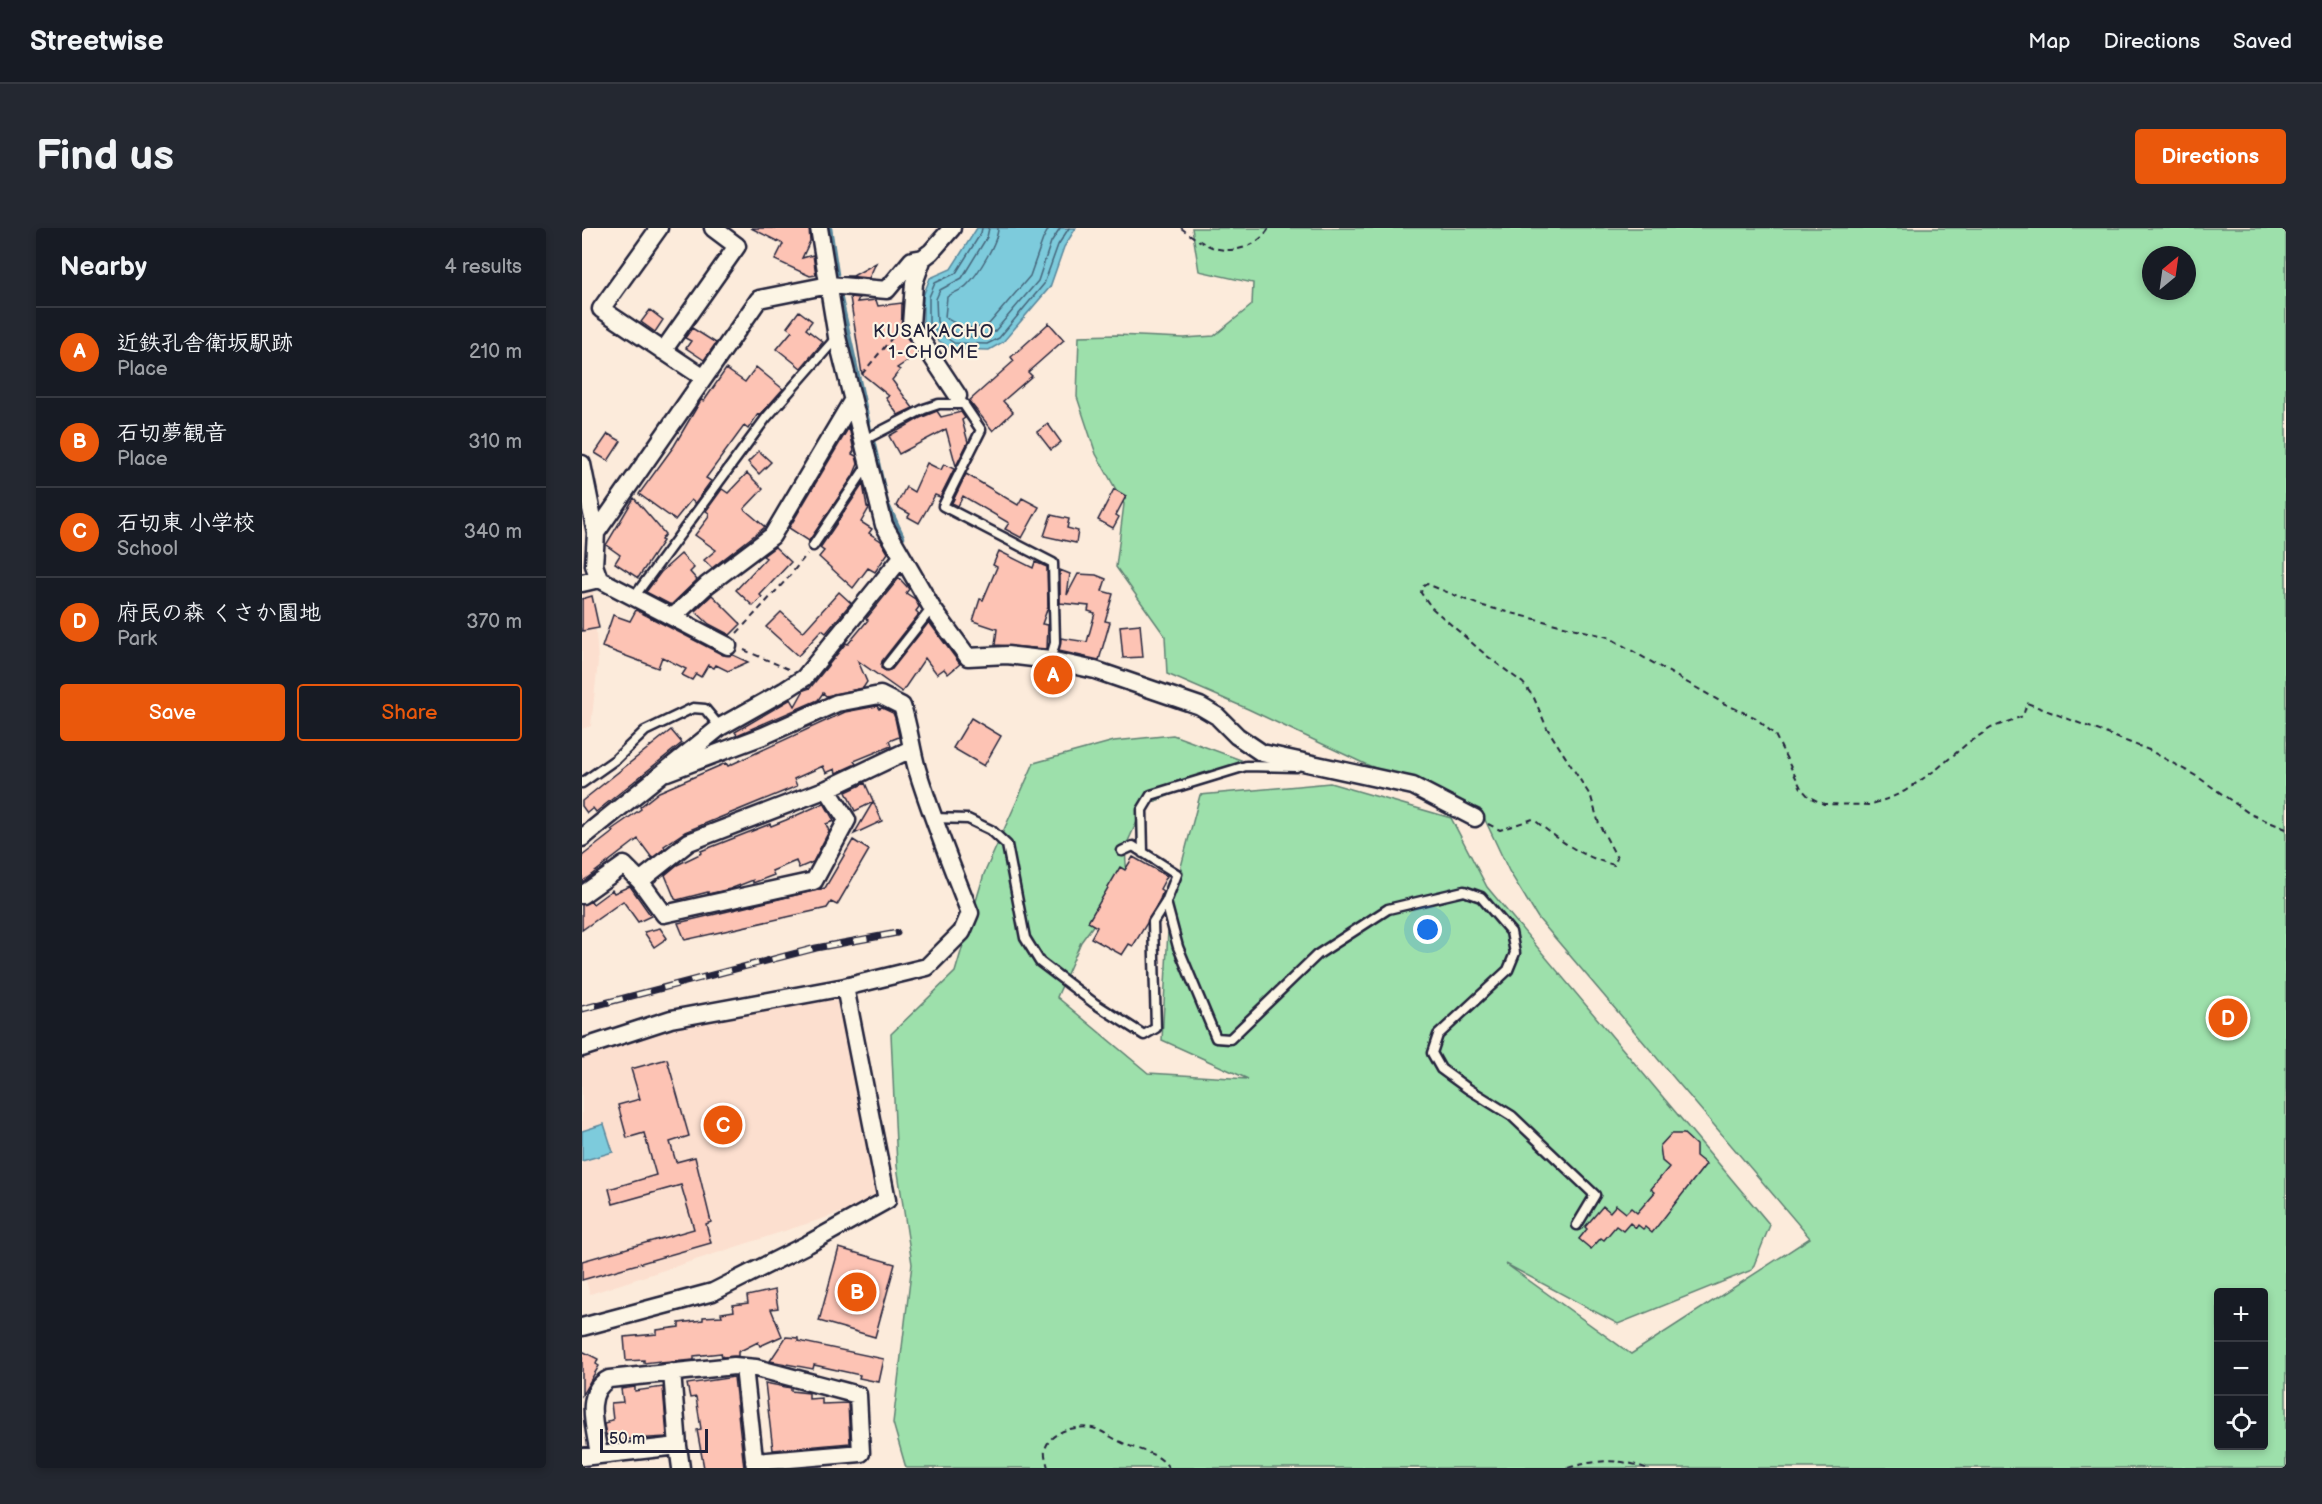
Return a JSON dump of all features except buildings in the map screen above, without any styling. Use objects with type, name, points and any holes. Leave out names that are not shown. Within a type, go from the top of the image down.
[{"type":"street","points":[[659,228],[601,309],[704,378]]},
{"type":"street","points":[[663,351],[737,246],[713,228]]},
{"type":"street","points":[[819,228],[837,337],[867,466],[884,525],[932,608],[968,657],[1007,655],[1050,660],[1095,670],[1185,699],[1217,716],[1237,736],[1262,753],[1413,786],[1475,818]]},
{"type":"street","points":[[596,533],[759,299],[829,285],[887,290],[912,260],[923,258],[931,252],[952,228]]},
{"type":"street","points":[[923,258],[914,284],[911,325],[961,400]]},
{"type":"street","points":[[673,617],[707,585],[772,536],[852,401]]},
{"type":"street","points":[[582,464],[596,533],[592,568],[582,583]]},
{"type":"street","points":[[582,838],[667,772],[720,727],[804,678],[902,557]]},
{"type":"street","points":[[592,568],[634,597],[728,646]]},
{"type":"street","points":[[582,1048],[671,1019],[845,987],[927,967],[962,932],[970,913],[932,818],[911,749],[908,724],[902,706],[880,695],[837,703],[763,736],[667,772]]},
{"type":"street","points":[[640,881],[689,842],[827,789],[911,749]]},
{"type":"street","points":[[582,895],[624,865],[640,881],[664,914],[814,881],[848,820],[827,789]]},
{"type":"street","points":[[582,1327],[713,1292],[808,1244],[887,1200],[845,987]]},
{"type":"street","points":[[678,1446],[590,1456],[593,1397],[601,1383],[609,1379],[734,1366],[756,1368],[858,1395],[861,1453],[754,1465],[744,1367]]},
{"type":"street","points":[[672,1372],[681,1468]]},
{"type":"lane","points":[[634,597],[766,418],[837,337]]},
{"type":"lane","points":[[862,441],[924,409],[961,400],[981,430],[943,506],[1053,563],[1055,643],[1050,660]]},
{"type":"lane","points":[[813,546],[867,466]]},
{"type":"lane","points":[[887,665],[932,608]]},
{"type":"lane","points":[[582,783],[616,759],[645,731],[693,708],[705,709],[720,727]]},
{"type":"lane","points":[[1143,853],[1142,810],[1151,795],[1246,766],[1305,767],[1339,771]]},
{"type":"lane","points":[[932,818],[968,819],[991,830],[1007,845],[1025,938],[1040,963],[1094,1003],[1144,1035],[1156,1028],[1154,922],[1166,902],[1177,874],[1133,846],[1122,851]]},
{"type":"lane","points":[[1166,902],[1178,946],[1216,1038],[1230,1040],[1317,955],[1388,909],[1464,891],[1481,897],[1511,932],[1515,953],[1508,970],[1438,1035],[1432,1053],[1441,1069],[1512,1116],[1595,1195],[1577,1225]]},
{"type":"path","points":[[1180,228],[1215,248],[1236,249],[1252,246],[1269,228]]},
{"type":"path","points":[[861,375],[911,317]]},
{"type":"path","points":[[783,666],[756,654],[728,646],[813,546]]},
{"type":"path","points":[[1475,818],[1500,830],[1533,819],[1569,847],[1589,858],[1614,865],[1617,858],[1599,824],[1591,796],[1547,728],[1534,698],[1523,683],[1487,656],[1432,608],[1421,593],[1422,587],[1427,584],[1479,605],[1608,637],[1723,703],[1756,718],[1775,735],[1801,788],[1809,797],[1824,804],[1869,805],[1905,791],[1991,728],[2023,716],[2027,703],[2149,750],[2198,777],[2250,814],[2286,830]]},
{"type":"path","points":[[1048,1468],[1044,1453],[1047,1444],[1056,1434],[1080,1427],[1098,1430],[1124,1444],[1159,1456],[1169,1468]]},
{"type":"path","points":[[1568,1468],[1603,1460],[1631,1463],[1646,1468]]},
{"type":"shaded area","points":[[593,588],[598,662],[591,726],[582,729],[582,591]]},
{"type":"shaded area","points":[[828,996],[839,1002],[878,1192],[868,1204],[590,1294],[582,1268],[582,1058],[673,1029]]},
{"type":"green space","points":[[1192,228],[2286,228],[2286,1468],[906,1468],[893,1423],[912,1264],[897,1166],[891,1034],[955,972],[984,874],[1034,763],[1114,741],[1173,735],[1241,760],[1229,770],[1144,806],[1125,848],[1127,879],[1081,942],[1057,997],[1148,1073],[1248,1079],[1162,1040],[1169,912],[1200,795],[1330,783],[1451,818],[1487,887],[1770,1225],[1752,1270],[1618,1324],[1506,1264],[1631,1354],[1810,1238],[1538,918],[1509,871],[1480,809],[1365,764],[1167,674],[1165,636],[1116,567],[1124,504],[1096,454],[1077,397],[1079,336],[1184,338],[1214,336],[1252,305],[1253,283],[1199,271]]},
{"type":"water","points":[[977,228],[1076,228],[1064,247],[1050,287],[1003,342],[989,350],[951,349],[923,330],[923,296],[930,278],[951,269]]},
{"type":"water","points":[[604,1124],[613,1152],[582,1161],[582,1131]]},
{"type":"waterway","points":[[830,228],[837,274]]},
{"type":"waterway","points":[[840,295],[870,430]]},
{"type":"waterway","points":[[873,441],[887,503],[903,537]]},
{"type":"railway","points":[[582,1009],[816,948],[897,933]]},
{"type":"place","name":"近鉄孔舎衛坂駅跡","points":[[1053,675]]},
{"type":"place","name":"府民の森 くさか園地","points":[[2228,1018]]},
{"type":"place","name":"石切東 小学校","points":[[723,1125]]},
{"type":"place","name":"石切夢観音","points":[[857,1292]]},
{"type":"district","name":"KUSAKACHO 1-CHOME","points":[[934,341]]}]
